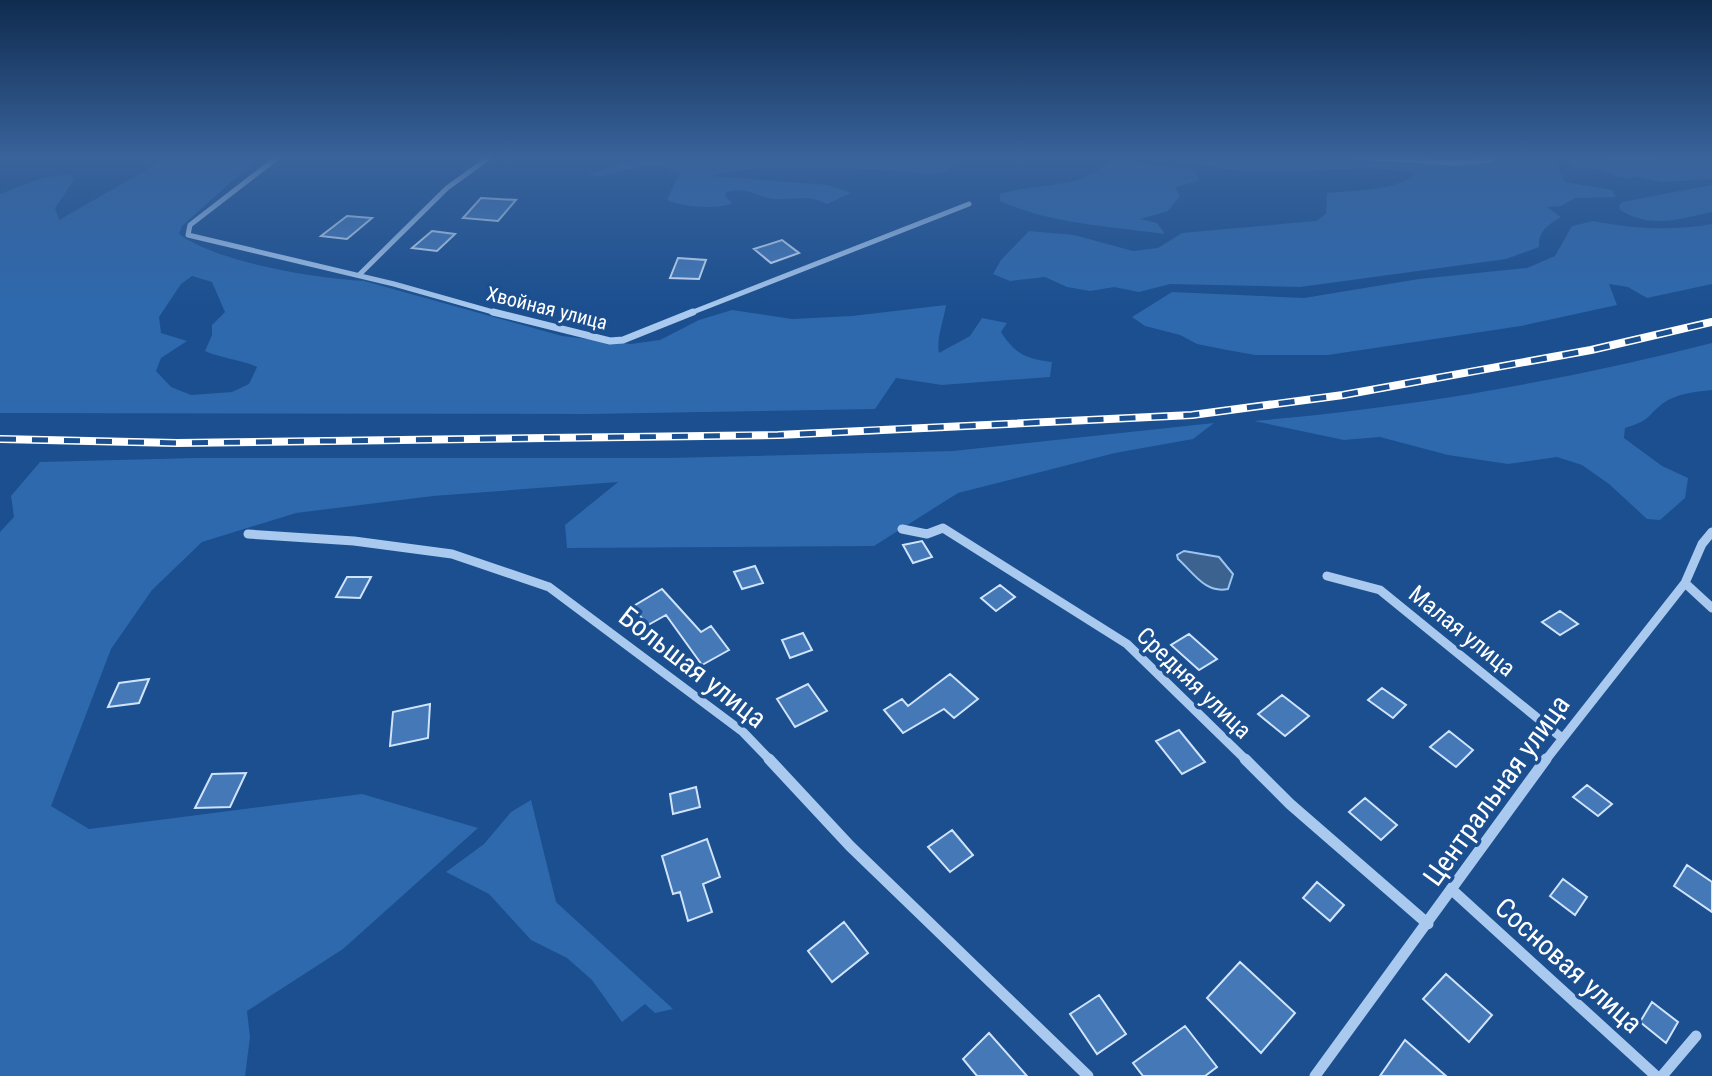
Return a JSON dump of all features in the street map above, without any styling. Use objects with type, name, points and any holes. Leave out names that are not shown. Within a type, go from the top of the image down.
[{"type":"street","name":"Хвойная улица","points":[[213,207],[190,225],[188,235],[359,275],[548,328],[610,341],[623,340],[961,207]]},
{"type":"street","points":[[359,275],[428,207]]},
{"type":"street","name":"Средняя улица","points":[[902,529],[927,534],[943,528],[1127,644],[1290,804],[1428,924]]},
{"type":"street","name":"Центральная улица","points":[[1315,1076],[1562,738],[1685,583],[1702,544],[1712,532]]},
{"type":"street","name":"Большая улица","points":[[248,534],[354,541],[452,554],[549,587],[743,732],[850,846],[1088,1076]]},
{"type":"street","name":"Малая улица","points":[[1327,576],[1380,590],[1562,738]]},
{"type":"street","points":[[1685,583],[1712,608]]},
{"type":"street","name":"Сосновая улица","points":[[1451,889],[1656,1076]]},
{"type":"street","points":[[1662,1076],[1696,1036]]},
{"type":"shaded area","points":[[0,207],[55,208],[59,220],[81,207],[203,207],[182,226],[179,234],[196,244],[242,261],[364,281],[562,336],[631,344],[660,340],[699,320],[732,310],[792,319],[852,316],[946,305],[939,336],[939,353],[970,336],[982,318],[1007,323],[1001,332],[1016,350],[1035,359],[1052,362],[1050,377],[942,385],[896,378],[875,409],[587,414],[0,413]],"holes":[[[192,276],[212,282],[225,312],[212,325],[212,335],[205,351],[257,367],[249,384],[232,392],[191,395],[171,387],[156,371],[161,358],[187,341],[161,333],[159,317],[181,284]]]},
{"type":"shaded area","points":[[1016,207],[1171,207],[1168,211],[1140,219],[1157,223],[1165,234],[1060,219]]},
{"type":"shaded area","points":[[1326,207],[1547,207],[1561,217],[1542,233],[1539,247],[1506,259],[1300,287],[1170,284],[1139,292],[1114,287],[1090,291],[1067,287],[1045,277],[1010,281],[993,274],[1001,260],[1029,231],[1074,235],[1133,251],[1158,248],[1182,233],[1316,221],[1326,214]]},
{"type":"shaded area","points":[[1619,207],[1712,207],[1712,212],[1665,221],[1643,219]]},
{"type":"shaded area","points":[[1593,221],[1653,228],[1712,224],[1712,284],[1647,298],[1628,287],[1609,284],[1617,305],[1521,326],[1328,355],[1255,355],[1227,350],[1197,344],[1180,335],[1145,326],[1132,317],[1172,292],[1304,298],[1419,279],[1527,268],[1555,256],[1572,226]]},
{"type":"shaded area","points":[[1712,343],[1712,390],[1674,397],[1644,421],[1625,428],[1624,438],[1662,466],[1688,478],[1685,498],[1660,520],[1647,519],[1609,484],[1582,465],[1557,457],[1508,464],[1448,455],[1380,437],[1344,440],[1254,421],[1427,401],[1599,369]]},
{"type":"shaded area","points":[[1214,423],[1193,439],[1115,453],[958,493],[874,546],[567,548],[565,525],[618,482],[433,496],[296,513],[202,542],[152,590],[111,649],[51,806],[89,829],[362,794],[478,828],[343,949],[247,1011],[250,1037],[245,1076],[0,1076],[0,532],[14,517],[11,496],[40,462],[196,458],[668,458],[953,451]]},
{"type":"shaded area","points":[[1184,551],[1219,557],[1233,574],[1228,589],[1213,588],[1200,581],[1178,559],[1177,555]]},
{"type":"shaded area","points":[[531,800],[556,902],[673,1009],[655,1013],[645,1004],[622,1022],[592,980],[567,958],[531,940],[489,894],[446,872],[484,844],[511,812]]},
{"type":"building","points":[[473,207],[510,207],[498,221],[463,218]]},
{"type":"building","points":[[347,216],[372,218],[347,239],[321,236]]},
{"type":"building","points":[[432,231],[455,234],[437,251],[412,248]]},
{"type":"building","points":[[782,240],[799,253],[771,263],[754,249]]},
{"type":"building","points":[[678,258],[706,260],[699,279],[670,278]]},
{"type":"building","points":[[922,541],[932,557],[913,563],[903,545]]},
{"type":"building","points":[[755,566],[763,583],[742,589],[734,572]]},
{"type":"building","points":[[347,577],[371,577],[360,598],[336,597]]},
{"type":"building","points":[[1000,585],[1015,597],[996,611],[981,598]]},
{"type":"building","points":[[662,589],[701,632],[711,626],[729,650],[702,665],[666,615],[648,625],[632,607]]},
{"type":"building","points":[[1560,611],[1578,624],[1560,635],[1542,622]]},
{"type":"building","points":[[803,633],[812,650],[790,658],[782,640]]},
{"type":"building","points":[[1189,634],[1217,659],[1199,670],[1171,645]]},
{"type":"building","points":[[950,674],[978,699],[954,718],[944,709],[903,733],[884,710],[902,699],[908,706]]},
{"type":"building","points":[[149,679],[139,703],[108,707],[119,683]]},
{"type":"building","points":[[808,684],[827,711],[795,727],[777,699]]},
{"type":"building","points":[[1382,688],[1406,705],[1393,718],[1368,700]]},
{"type":"building","points":[[1282,695],[1309,716],[1285,736],[1258,714]]},
{"type":"building","points":[[430,704],[428,738],[390,746],[393,712]]},
{"type":"building","points":[[1179,730],[1205,762],[1182,774],[1156,741]]},
{"type":"building","points":[[1449,731],[1473,750],[1456,767],[1430,747]]},
{"type":"building","points":[[246,773],[230,807],[195,808],[212,774]]},
{"type":"building","points":[[1587,785],[1612,804],[1598,816],[1573,797]]},
{"type":"building","points":[[696,787],[700,807],[673,814],[670,794]]},
{"type":"building","points":[[1365,798],[1397,825],[1381,840],[1349,812]]},
{"type":"building","points":[[952,830],[973,855],[950,872],[928,847]]},
{"type":"building","points":[[707,839],[720,877],[703,884],[712,912],[688,921],[680,892],[673,894],[662,856]]},
{"type":"building","points":[[1687,865],[1712,882],[1712,912],[1674,886]]},
{"type":"building","points":[[1563,879],[1587,897],[1575,915],[1550,896]]},
{"type":"building","points":[[1317,882],[1344,905],[1330,921],[1303,898]]},
{"type":"building","points":[[844,922],[868,953],[832,982],[808,951]]},
{"type":"building","points":[[1240,962],[1295,1013],[1261,1053],[1207,998]]},
{"type":"building","points":[[1446,974],[1492,1015],[1469,1042],[1423,999]]},
{"type":"building","points":[[1099,995],[1126,1034],[1097,1054],[1070,1014]]},
{"type":"building","points":[[1652,1002],[1678,1022],[1666,1043],[1640,1022]]},
{"type":"building","points":[[1185,1026],[1217,1067],[1205,1076],[1143,1076],[1133,1063]]},
{"type":"building","points":[[989,1033],[1027,1076],[977,1076],[963,1059]]},
{"type":"building","points":[[1405,1040],[1446,1076],[1380,1076]]},
{"type":"railway","points":[[0,439],[177,443],[778,435],[1192,415],[1343,395],[1591,350],[1712,322]]}]
